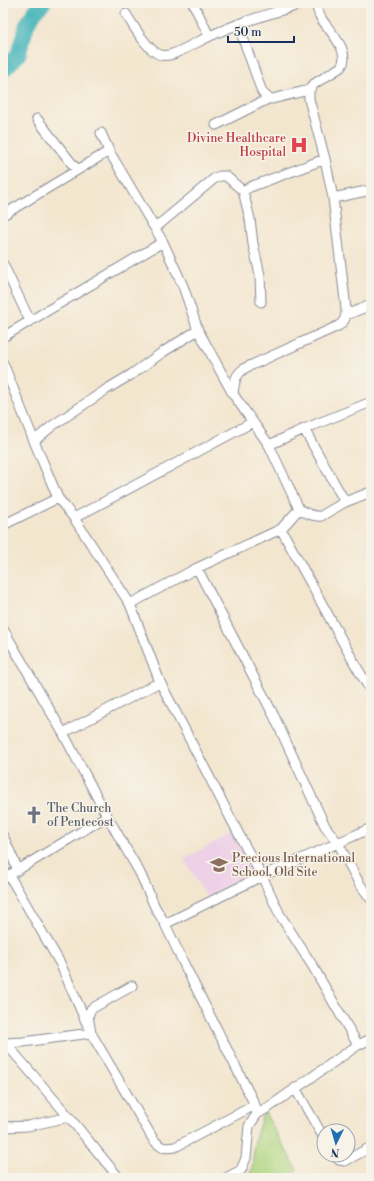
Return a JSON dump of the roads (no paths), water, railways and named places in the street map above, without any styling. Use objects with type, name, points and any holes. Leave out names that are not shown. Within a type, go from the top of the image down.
[{"type":"street","points":[[193,3],[209,36]]},
{"type":"street","points":[[126,14],[148,46],[155,53],[162,56],[171,55],[209,36],[238,24],[305,3]]},
{"type":"street","points":[[216,125],[268,99],[309,90],[314,84],[341,67],[344,63],[344,54],[320,16],[316,3]]},
{"type":"street","points":[[238,24],[262,92],[268,99]]},
{"type":"street","points":[[233,394],[238,373],[245,368],[343,324],[346,315],[333,198],[325,159],[309,99],[309,90]]},
{"type":"street","points":[[37,119],[77,170]]},
{"type":"street","points":[[101,133],[109,151],[162,242],[183,286],[198,330],[233,394],[269,445],[299,509],[312,516],[321,516],[345,502],[371,492]]},
{"type":"street","points":[[3,215],[109,151]]},
{"type":"street","points":[[243,191],[325,159]]},
{"type":"street","points":[[155,228],[215,178],[226,176],[243,191],[250,219],[253,244],[260,275],[261,302]]},
{"type":"street","points":[[333,198],[371,190]]},
{"type":"street","points":[[3,337],[162,242]]},
{"type":"street","points":[[3,264],[30,321]]},
{"type":"street","points":[[346,315],[371,305]]},
{"type":"street","points":[[34,441],[52,426],[198,330]]},
{"type":"street","points":[[3,362],[58,498],[74,518],[130,604],[160,682],[262,876],[280,915],[312,965],[358,1045]]},
{"type":"street","points":[[269,445],[371,402]]},
{"type":"street","points":[[74,518],[253,422]]},
{"type":"street","points":[[304,429],[345,502]]},
{"type":"street","points":[[3,525],[58,498]]},
{"type":"street","points":[[130,604],[197,568],[281,529],[299,509]]},
{"type":"street","points":[[281,529],[371,691]]},
{"type":"street","points":[[197,568],[274,716],[325,826],[338,843],[359,883],[371,899]]},
{"type":"street","points":[[3,629],[63,733],[107,816],[140,873],[155,907],[165,924],[256,1109]]},
{"type":"street","points":[[63,733],[160,682]]},
{"type":"street","points":[[107,816],[6,877],[60,963],[90,1033],[152,1139],[160,1147],[167,1149],[175,1147],[256,1109],[269,1107],[358,1045],[371,1039]]},
{"type":"street","points":[[165,924],[262,876],[371,828]]},
{"type":"street","points":[[3,836],[18,870]]},
{"type":"street","points":[[90,1033],[88,1016],[91,1009],[132,986]]},
{"type":"street","points":[[4,1042],[23,1042],[90,1033]]},
{"type":"street","points":[[4,1042],[69,1117],[119,1178]]},
{"type":"street","points":[[295,1088],[316,1124]]},
{"type":"street","points":[[226,1178],[241,1170],[246,1158],[248,1126],[256,1109]]},
{"type":"street","points":[[3,1127],[28,1126],[69,1117]]},
{"type":"street","points":[[356,1155],[371,1147]]},
{"type":"waterway","points":[[3,70],[18,55],[27,24],[36,10],[43,3]]},
{"type":"place","name":"Divine Healthcare Hospital","points":[[299,145]]},
{"type":"place","name":"The Church of Pentecost","points":[[34,815]]},
{"type":"place","name":"Precious International School, Old Site","points":[[219,865]]}]
